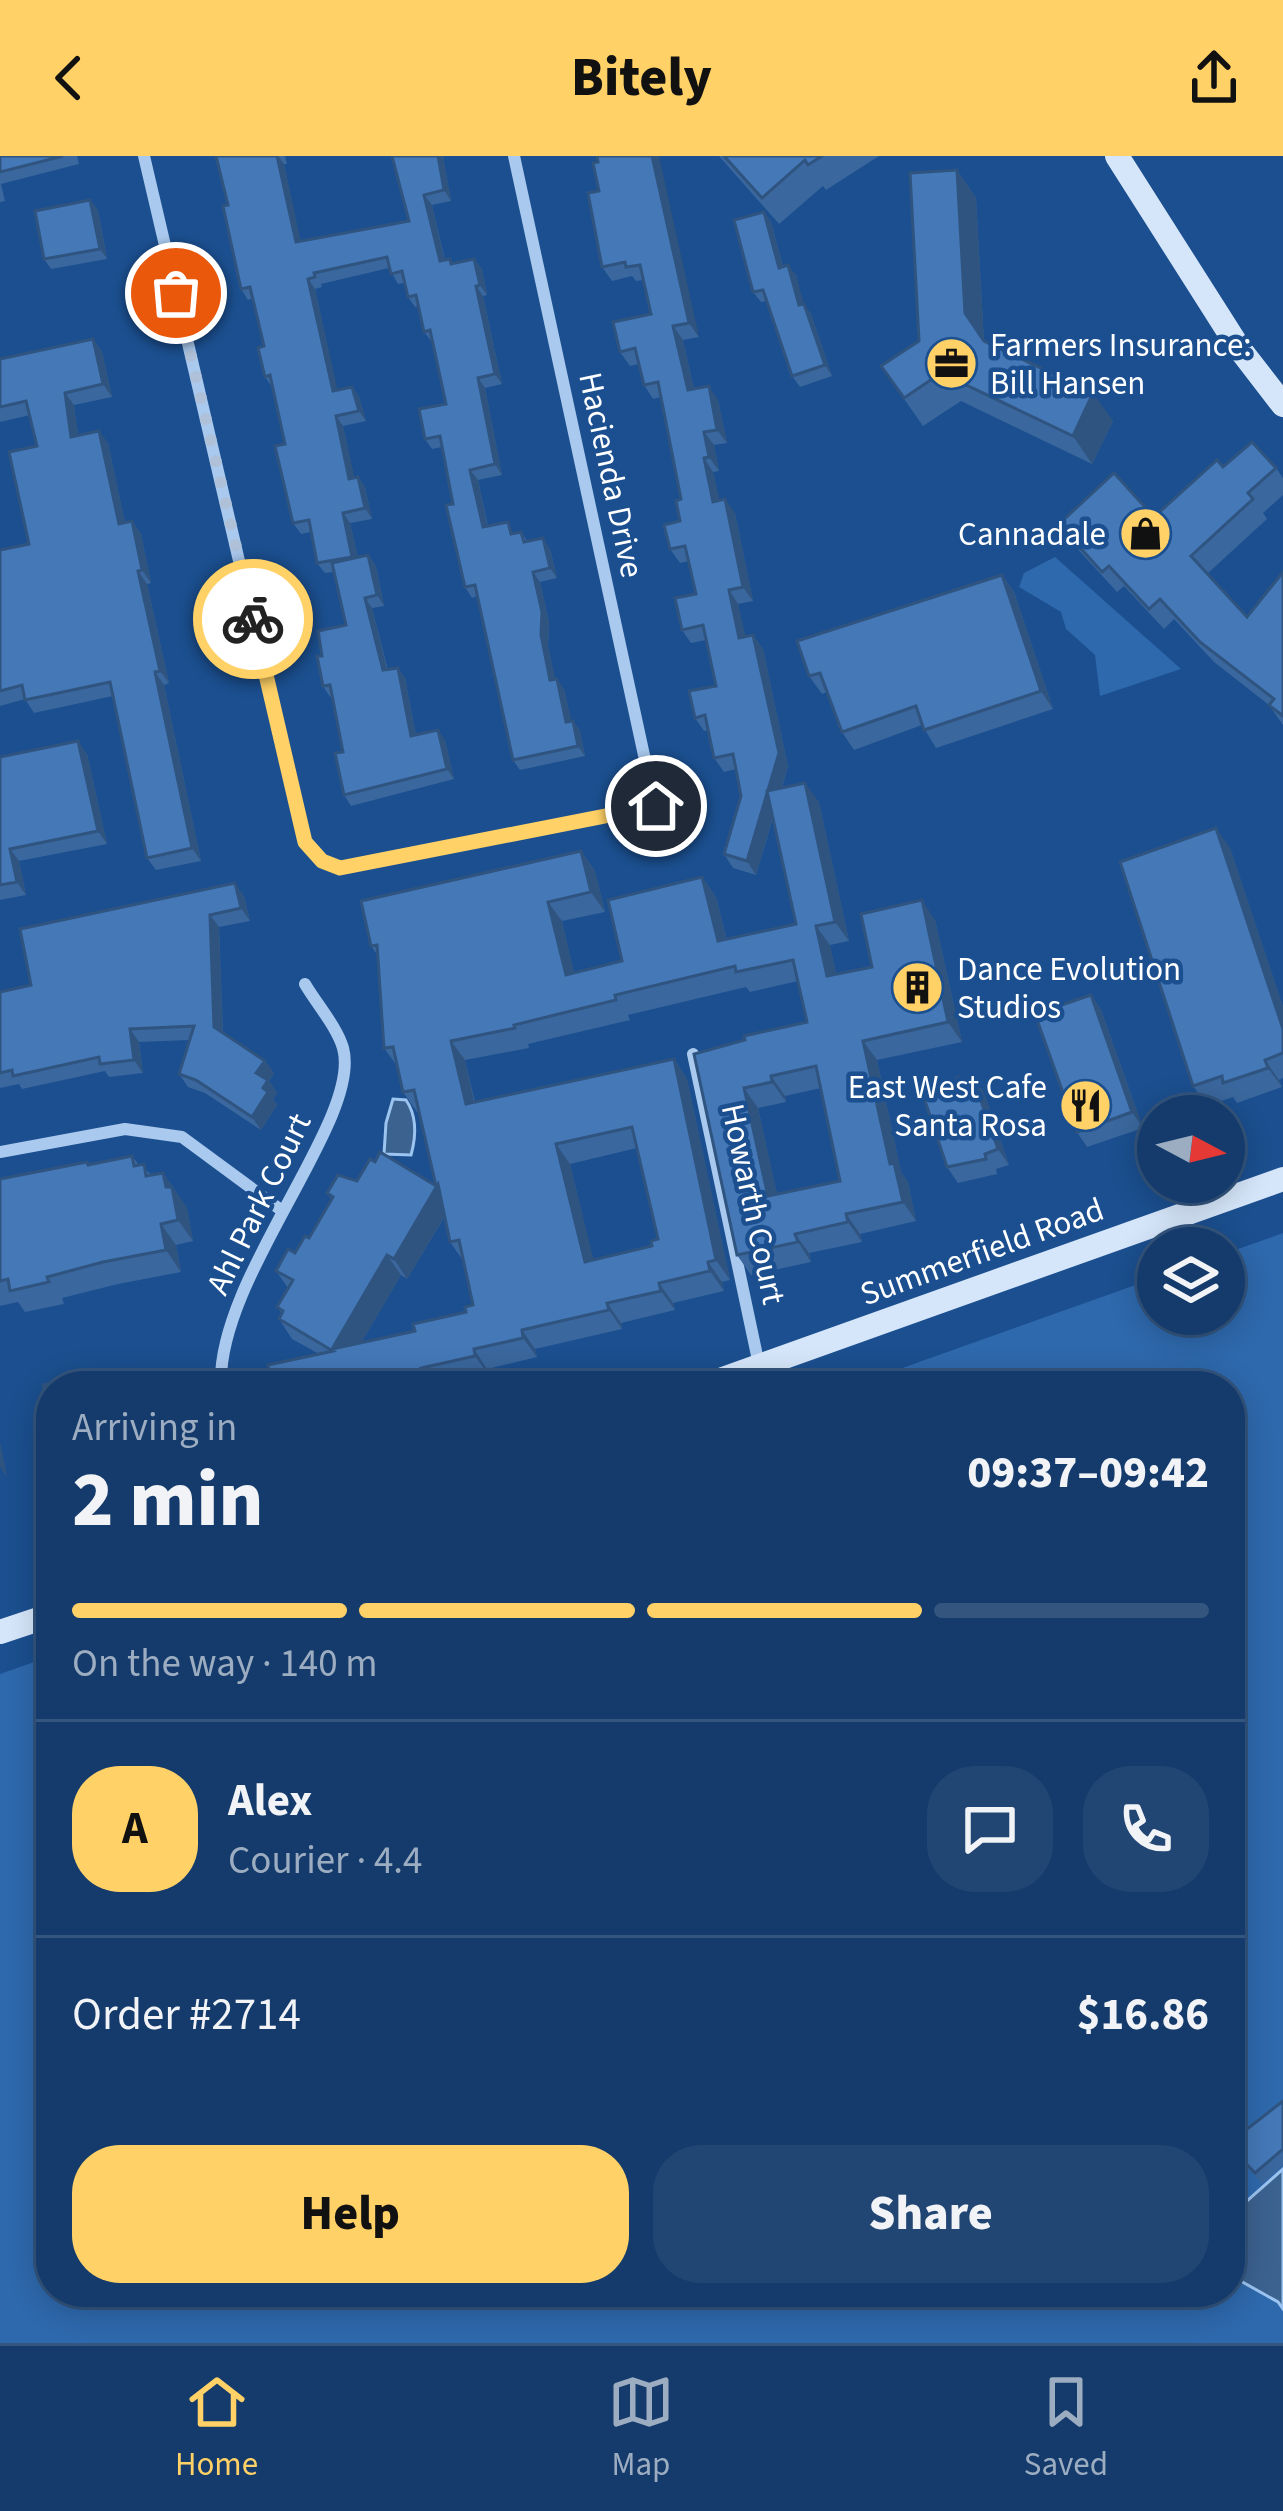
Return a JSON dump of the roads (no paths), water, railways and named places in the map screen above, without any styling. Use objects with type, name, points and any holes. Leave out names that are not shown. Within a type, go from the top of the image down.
[{"type":"street","name":"Hacienda Drive","points":[[144,156],[305,842],[322,861],[340,868],[656,806],[514,156]]},
{"type":"street","points":[[1118,156],[1239,348],[1283,405]]},
{"type":"street","name":"Ahl Park Court","points":[[222,1371],[244,1282],[341,1100],[344,1049],[305,984]]},
{"type":"street","name":"Howarth Court","points":[[693,1054],[759,1366]]},
{"type":"street","points":[[0,1152],[125,1129],[182,1138],[281,1210]]},
{"type":"street","name":"Summerfield Road","points":[[745,1371],[1283,1179]]},
{"type":"street","points":[[0,1632],[36,1620]]},
{"type":"place","name":"Farmers Insurance: Bill Hansen","points":[[951,364]]},
{"type":"place","name":"Cannadale","points":[[1145,534]]},
{"type":"place","name":"Dance Evolution Studios","points":[[918,988]]},
{"type":"place","name":"East West Cafe Santa Rosa","points":[[1086,1106]]}]
